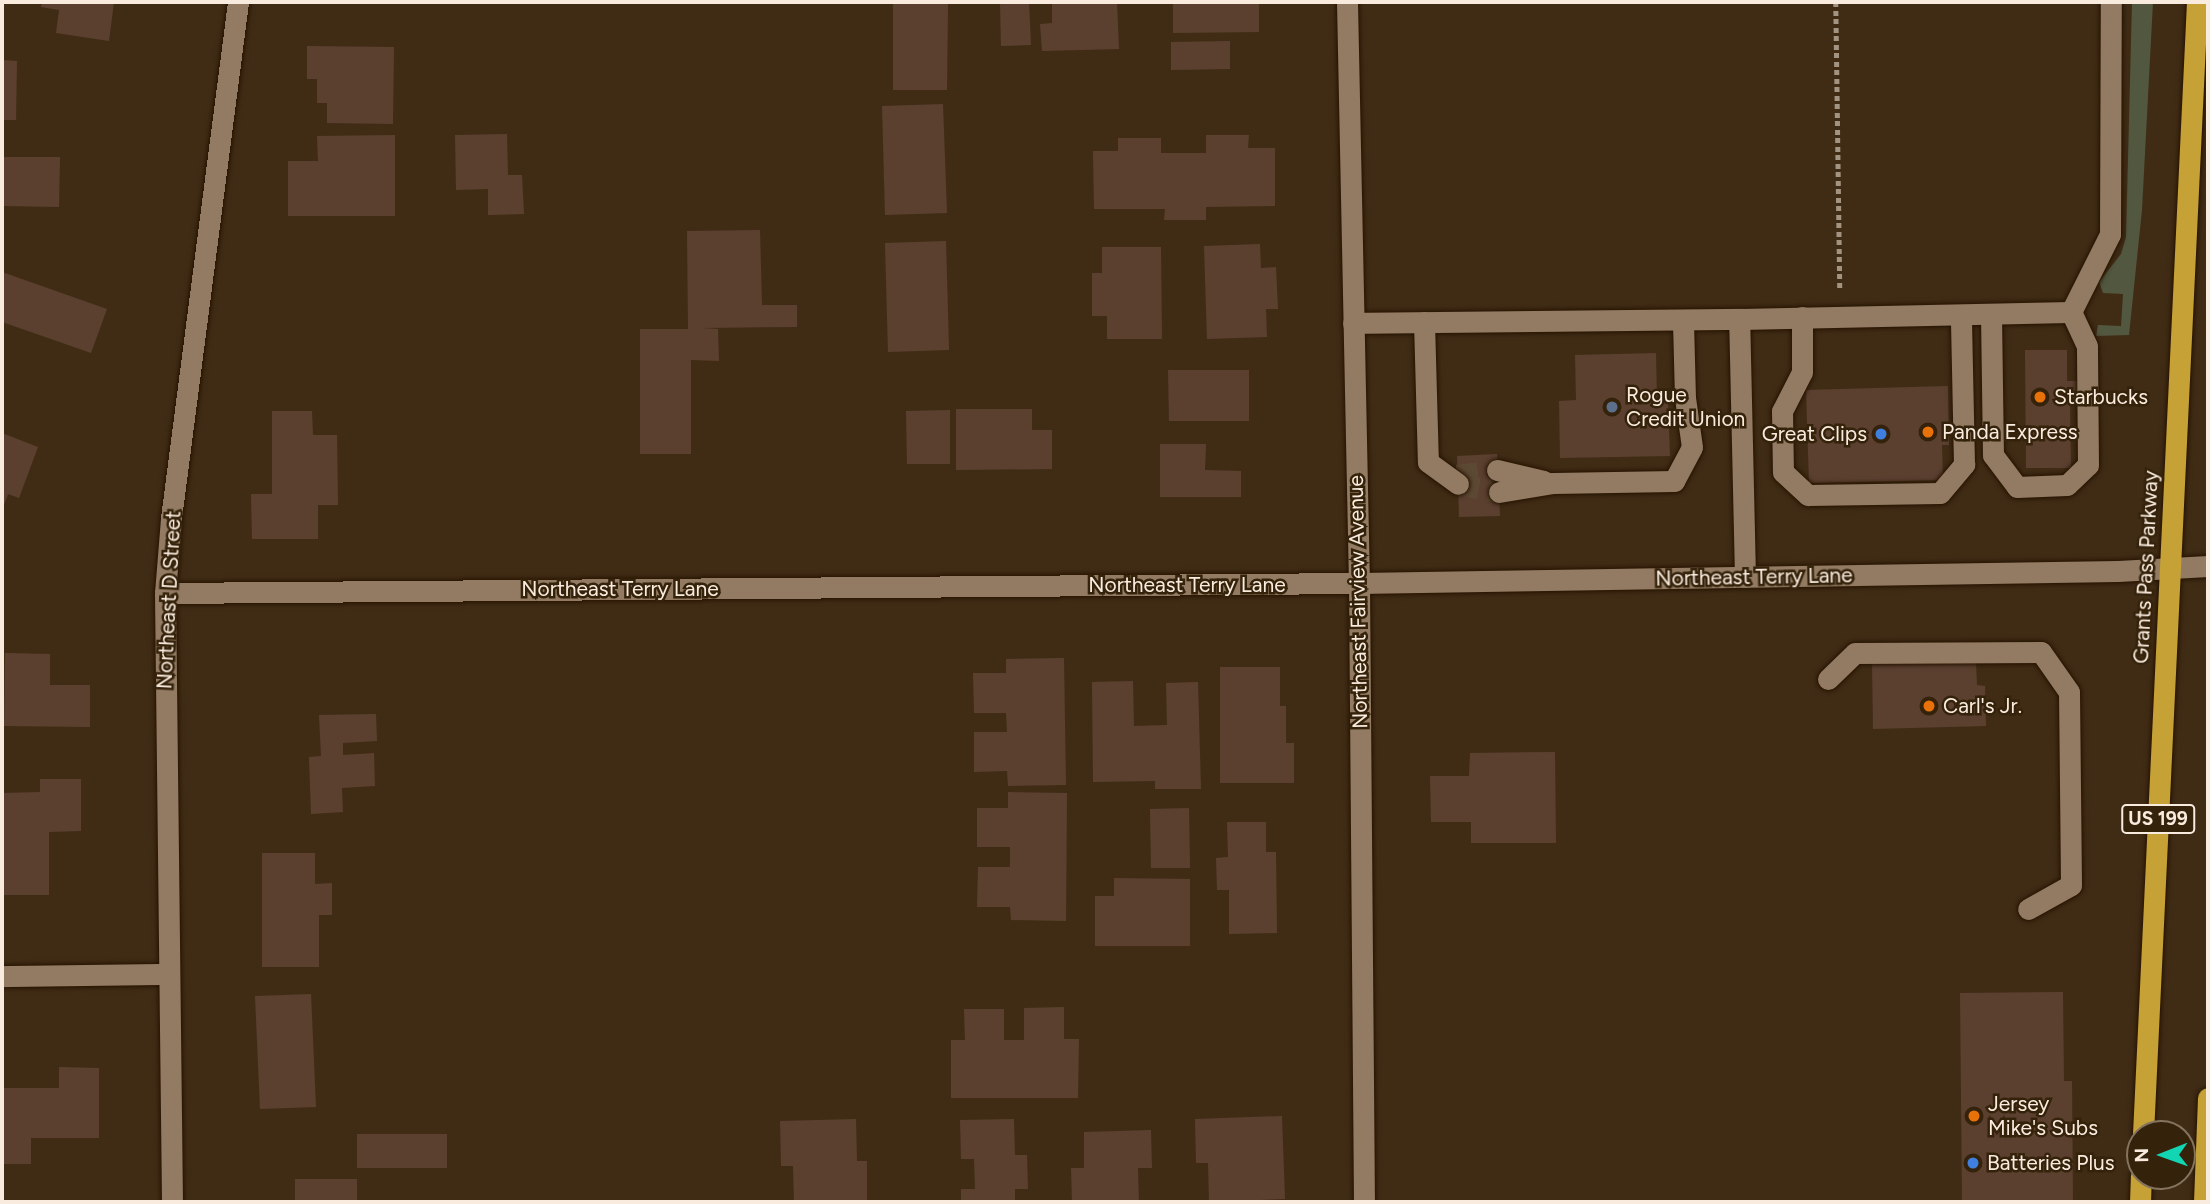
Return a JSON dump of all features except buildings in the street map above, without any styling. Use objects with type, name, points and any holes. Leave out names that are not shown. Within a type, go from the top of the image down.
[{"type":"highway","name":"Grants Pass Parkway","points":[[2144,1120],[2197,2]]},
{"type":"highway","points":[[2204,1202],[2208,1098]]},
{"type":"street","name":"Northeast D Street","points":[[172,1202],[165,593],[172,518],[238,2]]},
{"type":"street","name":"Northeast Fairview Avenue","points":[[1347,2],[1359,583],[1364,1202]]},
{"type":"street","points":[[2071,312],[2110,234],[2111,2]]},
{"type":"street","points":[[1353,323],[2071,312]]},
{"type":"street","points":[[1991,314],[1993,455],[2017,487],[2067,485],[2088,465],[2087,346],[2071,312]]},
{"type":"street","points":[[1802,317],[1802,372],[1782,411],[1783,472],[1808,495],[1940,494],[1964,464],[1961,315]]},
{"type":"street","points":[[1738,319],[1745,577]]},
{"type":"street","points":[[1499,492],[1553,483],[1674,481],[1692,447],[1685,398],[1683,320]]},
{"type":"street","points":[[1424,323],[1428,462],[1458,479]]},
{"type":"street","points":[[1497,470],[1553,483]]},
{"type":"street","name":"Northeast Terry Lane","points":[[165,593],[1359,583],[2208,566]]},
{"type":"street","points":[[1828,679],[1855,653],[2041,652],[2069,692],[2071,885],[2028,909]]},
{"type":"street","points":[[2,976],[168,974]]},
{"type":"path","points":[[1836,2],[1841,317]]},
{"type":"green space","points":[[2132,2],[2153,2],[2142,210],[2129,335],[2096,336],[2098,325],[2121,326],[2123,294],[2103,293],[2099,282],[2121,254],[2126,237]]},
{"type":"tunnel","points":[[1457,475],[1497,470]]},
{"type":"tunnel","points":[[1458,484],[1499,492]]},
{"type":"place","name":"Starbucks","points":[[2040,397]]},
{"type":"place","name":"Rogue Credit Union","points":[[1612,407]]},
{"type":"place","name":"Panda Express","points":[[1928,432]]},
{"type":"place","name":"Great Clips","points":[[1881,434]]},
{"type":"place","name":"Carl's Jr.","points":[[1929,706]]},
{"type":"place","name":"Jersey Mike's Subs","points":[[1974,1116]]},
{"type":"place","name":"Batteries Plus","points":[[1973,1163]]}]
